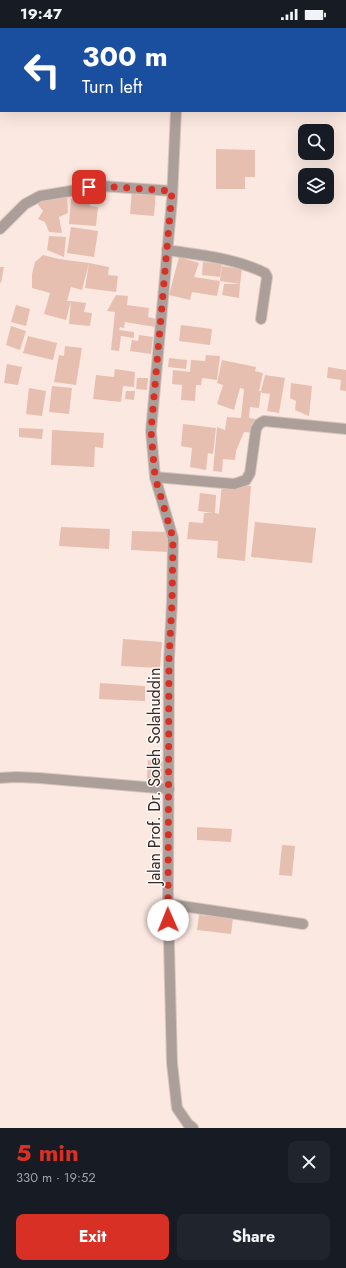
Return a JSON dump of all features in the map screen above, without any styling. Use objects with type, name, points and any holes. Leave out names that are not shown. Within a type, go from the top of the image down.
[{"type":"street","name":"Jalan Prof. Dr. Soleh Solahuddin","points":[[176,112],[172,191],[151,431],[155,477],[173,538],[169,659],[168,904],[172,1063],[177,1108],[192,1128]]},
{"type":"street","points":[[0,229],[25,204],[40,196],[101,186],[172,191]]},
{"type":"street","points":[[167,250],[204,255],[248,266],[265,273],[267,277],[261,319]]},
{"type":"street","points":[[155,477],[234,484],[246,480],[250,473],[256,429],[259,424],[264,421],[346,429]]},
{"type":"street","points":[[0,778],[31,778],[169,789]]},
{"type":"street","points":[[168,904],[303,924]]},
{"type":"building","points":[[216,149],[255,150],[255,177],[245,177],[245,189],[216,189]]},
{"type":"building","points":[[132,189],[156,192],[154,216],[130,214]]},
{"type":"building","points":[[67,194],[68,213],[59,217],[62,233],[49,232],[45,222],[38,219],[43,211],[36,202]]},
{"type":"building","points":[[71,199],[91,200],[90,206],[98,207],[96,226],[69,224]]},
{"type":"building","points":[[71,227],[98,231],[94,257],[67,253]]},
{"type":"building","points":[[49,236],[66,237],[64,257],[47,250]]},
{"type":"building","points":[[43,255],[89,263],[82,290],[71,287],[67,301],[71,301],[66,320],[44,314],[50,293],[32,288],[32,274],[35,262]]},
{"type":"building","points":[[179,257],[199,263],[194,277],[220,281],[217,296],[192,292],[190,300],[169,295]]},
{"type":"building","points":[[203,262],[222,264],[220,277],[202,275]]},
{"type":"building","points":[[89,263],[109,267],[108,275],[118,276],[116,292],[85,288]]},
{"type":"building","points":[[222,266],[242,269],[240,284],[220,281]]},
{"type":"building","points":[[0,267],[4,267],[1,283],[0,282]]},
{"type":"building","points":[[224,284],[240,284],[239,298],[222,295]]},
{"type":"building","points":[[116,295],[128,296],[127,305],[149,308],[148,317],[156,319],[155,327],[125,322],[124,328],[120,327],[119,330],[134,332],[134,338],[121,336],[119,351],[111,350],[115,312],[107,311]]},
{"type":"building","points":[[71,301],[86,303],[84,312],[92,313],[90,326],[69,324]]},
{"type":"building","points":[[16,305],[30,309],[26,326],[11,322]]},
{"type":"building","points":[[181,325],[212,329],[210,345],[179,341]]},
{"type":"building","points":[[11,326],[26,331],[20,350],[6,345]]},
{"type":"building","points":[[139,335],[153,337],[151,354],[130,351],[132,340],[138,341]]},
{"type":"building","points":[[28,336],[57,343],[53,360],[23,353]]},
{"type":"building","points":[[65,346],[82,348],[76,385],[54,382],[59,355],[64,356]]},
{"type":"building","points":[[206,355],[220,356],[217,380],[202,378],[201,385],[196,385],[195,401],[181,400],[182,385],[172,384],[173,370],[190,372],[191,360],[205,361]]},
{"type":"building","points":[[169,358],[187,360],[186,369],[168,367]]},
{"type":"building","points":[[222,360],[256,367],[255,371],[263,373],[259,391],[261,391],[259,408],[250,407],[249,418],[256,419],[254,433],[244,432],[236,451],[235,460],[223,459],[222,472],[213,471],[217,427],[225,430],[227,417],[241,418],[244,389],[240,388],[234,410],[217,404],[223,385],[217,383]]},
{"type":"building","points":[[7,364],[22,367],[18,385],[4,383]]},
{"type":"building","points":[[328,367],[346,370],[346,391],[340,390],[341,380],[327,378]]},
{"type":"building","points":[[115,369],[135,372],[134,387],[123,386],[121,402],[93,399],[96,375],[114,377]]},
{"type":"building","points":[[265,375],[285,378],[279,413],[267,411],[270,394],[262,393],[261,391]]},
{"type":"building","points":[[137,378],[148,378],[147,390],[136,389]]},
{"type":"building","points":[[291,383],[312,386],[309,416],[295,410],[296,401],[290,398]]},
{"type":"building","points":[[52,386],[72,388],[69,414],[49,412]]},
{"type":"building","points":[[29,388],[46,391],[42,416],[26,414]]},
{"type":"building","points":[[126,391],[135,391],[134,400],[125,399]]},
{"type":"building","points":[[183,424],[216,428],[213,454],[208,453],[206,470],[190,467],[192,448],[181,446]]},
{"type":"building","points":[[19,428],[43,429],[42,439],[19,437]]},
{"type":"building","points":[[52,430],[104,433],[103,448],[95,447],[94,467],[51,465]]},
{"type":"building","points":[[222,483],[251,486],[245,561],[217,558],[218,541],[187,539],[189,522],[203,523],[204,513],[213,513],[198,511],[200,493],[216,495],[215,513],[219,514]]},
{"type":"building","points":[[255,522],[316,528],[312,563],[251,557]]},
{"type":"building","points":[[61,527],[110,529],[109,549],[59,546]]},
{"type":"building","points":[[132,531],[168,532],[167,552],[131,550]]},
{"type":"building","points":[[123,639],[162,642],[160,668],[121,666]]},
{"type":"building","points":[[100,683],[145,686],[145,701],[99,699]]},
{"type":"building","points":[[148,760],[165,762],[163,781],[147,779]]},
{"type":"building","points":[[197,827],[232,829],[231,842],[197,840]]},
{"type":"building","points":[[282,845],[295,846],[292,876],[279,875]]},
{"type":"building","points":[[199,915],[233,918],[231,934],[197,930]]},
{"type":"route","points":[[89,187],[101,186],[172,191],[151,431],[155,477],[173,538],[169,659],[168,920]]}]
